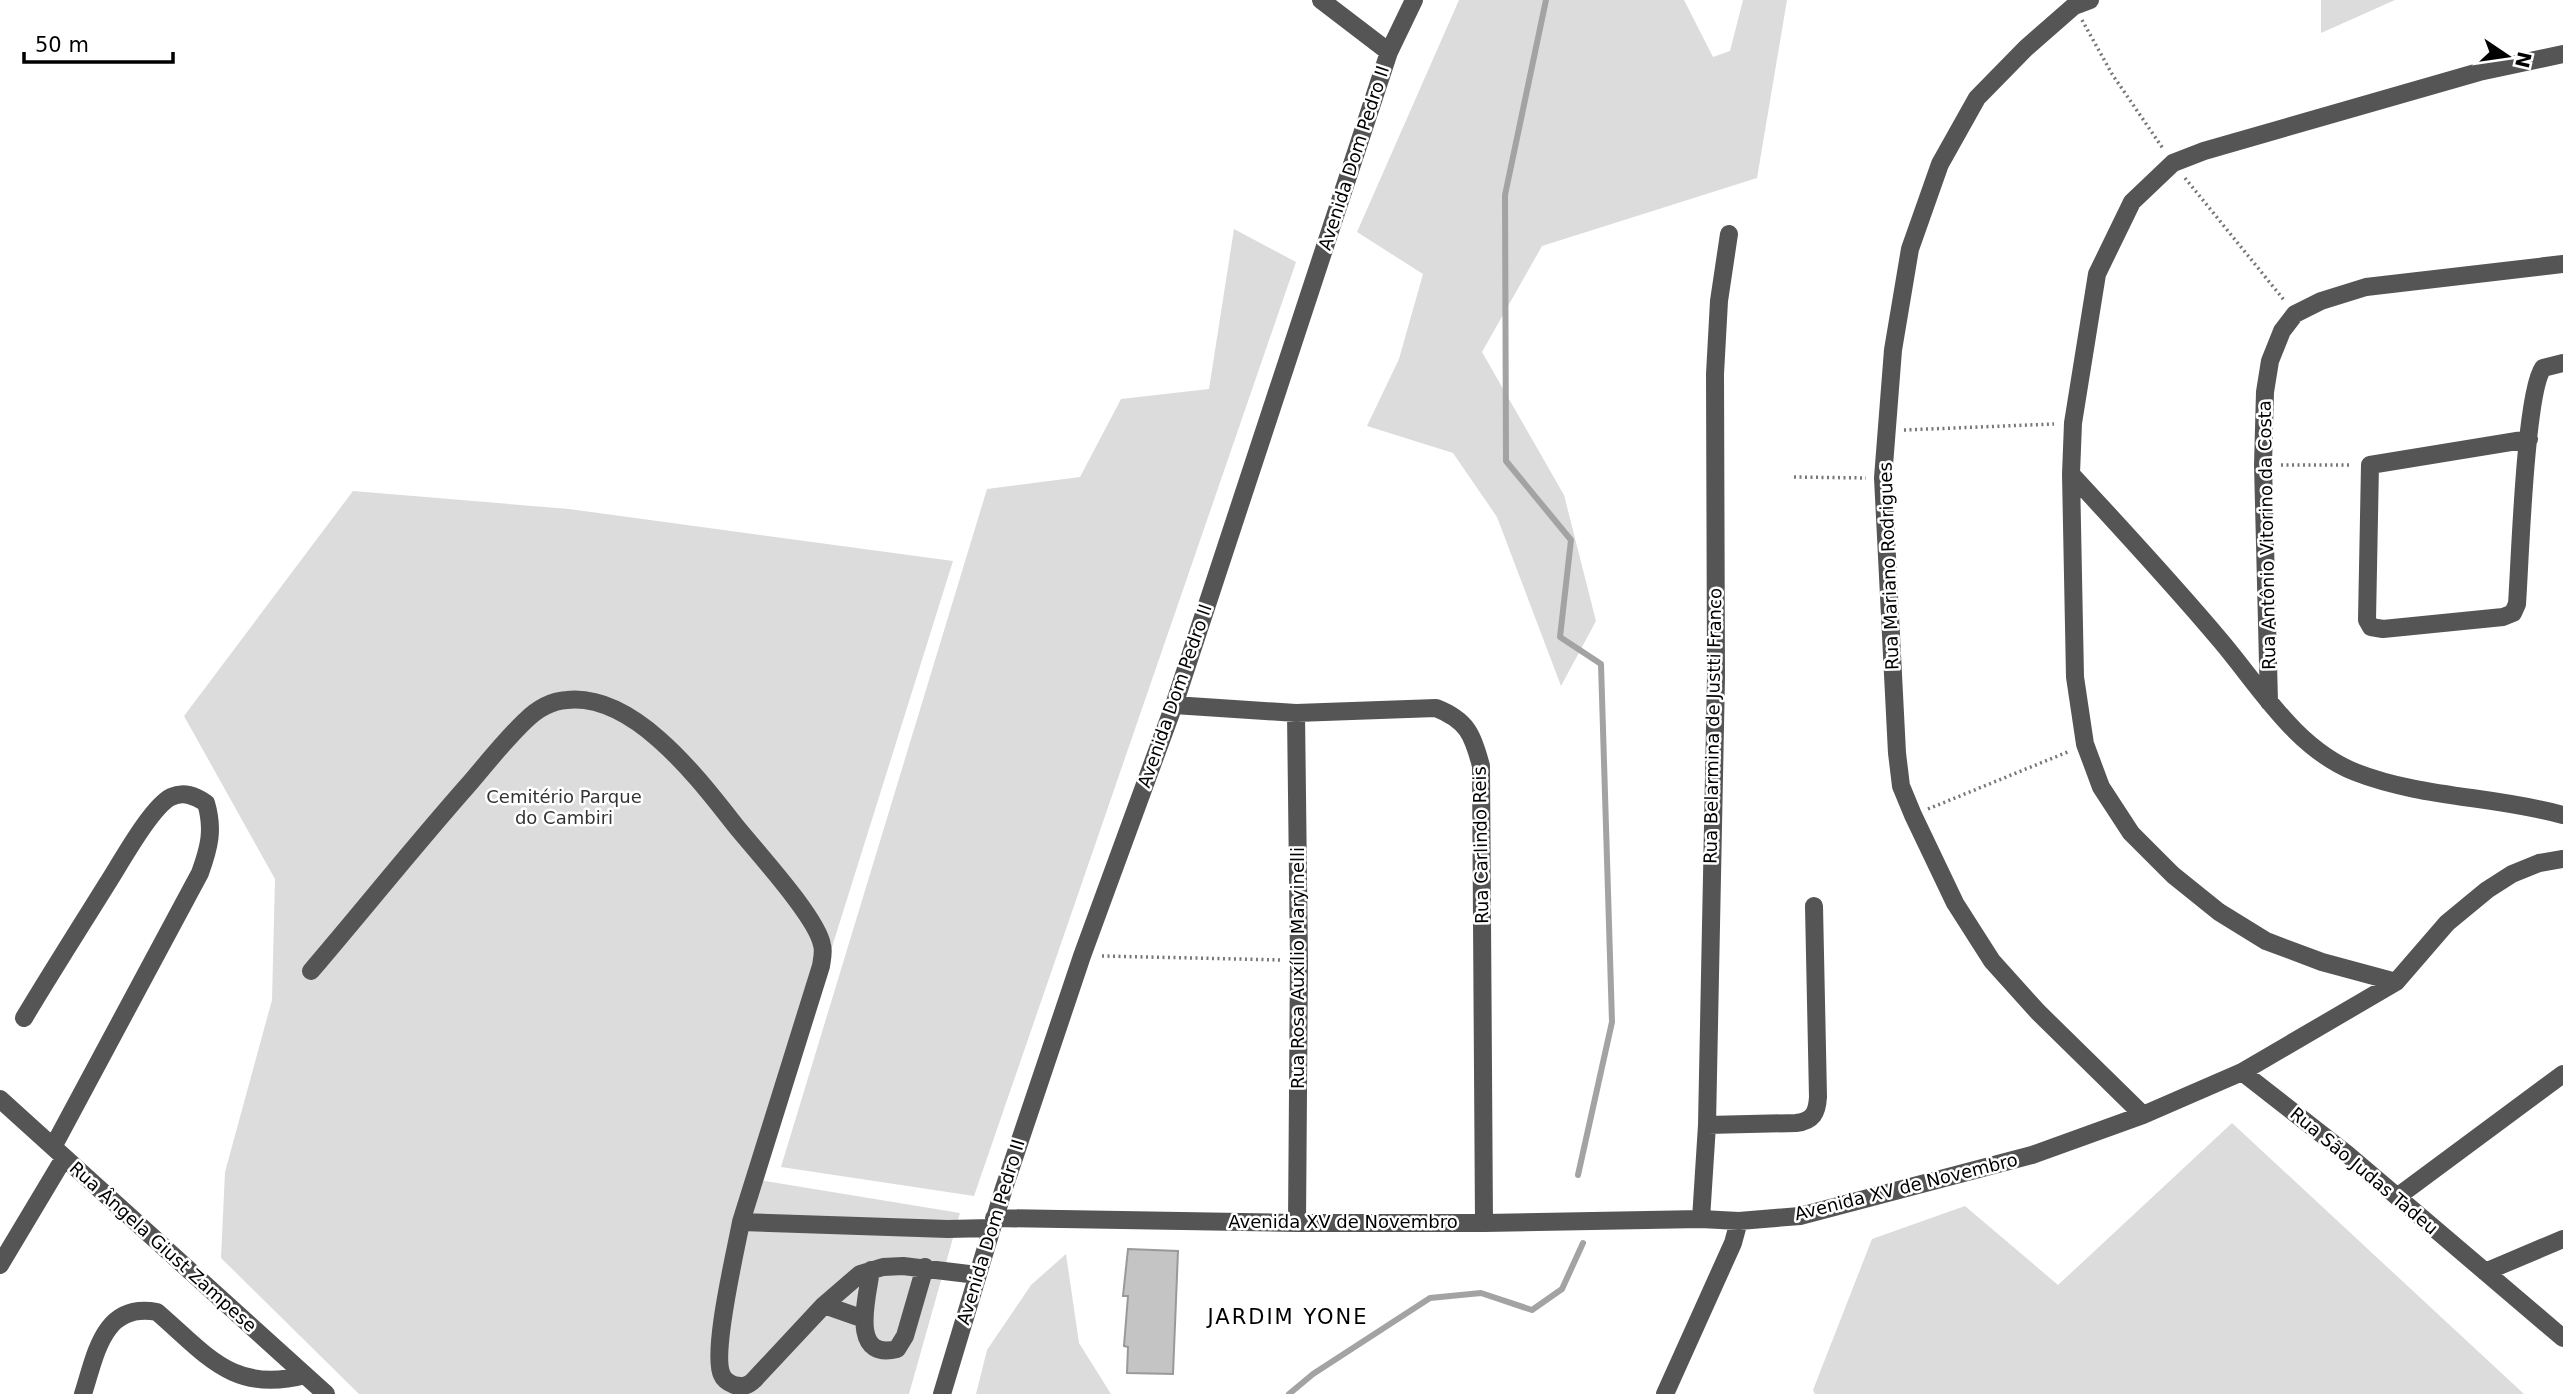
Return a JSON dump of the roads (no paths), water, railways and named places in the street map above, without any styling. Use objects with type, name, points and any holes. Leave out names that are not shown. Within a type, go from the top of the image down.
[{"type":"street","points":[[1321,0],[1389,52]]},
{"type":"street","name":"Avenida Dom Pedro II","points":[[942,1394],[992,1223],[1082,956],[1174,705],[1389,52],[1414,0]]},
{"type":"street","name":"Rua Mariano Rodrigues","points":[[2082,3],[2026,48],[1977,98],[1940,163],[1910,249],[1892,349],[1883,478],[1897,753],[1901,786],[1913,816],[1955,903],[1992,961],[2038,1012],[2143,1115]]},
{"type":"street","points":[[2396,982],[2322,962],[2266,941],[2219,912],[2173,875],[2131,832],[2101,787],[2085,744],[2074,677],[2071,474],[2073,423],[2097,274],[2132,202],[2173,163],[2204,151],[2479,72],[2563,54]]},
{"type":"street","name":"Rua Belarmina de Justti Franco","points":[[1701,1219],[1707,1125],[1716,677],[1715,374],[1719,301],[1729,234]]},
{"type":"street","name":"Rua Antônio Vitorino da Costa","points":[[2269,702],[2263,465],[2265,392],[2270,361],[2282,331],[2295,314],[2321,301],[2366,288],[2563,264]]},
{"type":"street","points":[[2529,439],[2370,465],[2367,620],[2371,626],[2383,629],[2503,617],[2513,612],[2517,604],[2535,390],[2543,368],[2563,363]]},
{"type":"street","points":[[2071,474],[2212,630],[2295,731],[2327,758],[2355,772],[2405,787],[2534,807],[2563,815]]},
{"type":"street","points":[[312,971],[455,799],[526,720],[549,704],[568,699],[596,702],[632,718],[673,753],[714,798],[806,913],[823,946],[821,965],[741,1222],[720,1342],[721,1375],[727,1382],[735,1385],[748,1385],[824,1306],[860,1274],[903,1266],[977,1275]]},
{"type":"street","name":"Rua Carlindo Reis","points":[[1174,705],[1296,713],[1436,708],[1456,716],[1474,739],[1481,766],[1484,1223]]},
{"type":"street","name":"Rua Rosa Auxílio Maryinelli","points":[[1296,713],[1299,960],[1297,1223]]},
{"type":"street","points":[[0,1265],[200,873],[209,848],[211,820],[206,803],[195,796],[181,794],[169,798],[158,809],[135,840],[24,1018]]},
{"type":"street","name":"Avenida XV de Novembro","points":[[741,1222],[948,1229],[1028,1219],[1484,1223],[1701,1219],[1739,1221],[1800,1216],[2032,1155],[2143,1115],[2242,1072],[2396,982],[2447,923],[2487,890],[2512,874],[2539,863],[2563,859]]},
{"type":"street","points":[[1707,1125],[1796,1123],[1808,1121],[1815,1114],[1818,1097],[1814,906]]},
{"type":"street","name":"Rua São Judas Tadeu","points":[[2242,1072],[2397,1197],[2563,1338]]},
{"type":"street","points":[[2397,1197],[2563,1074]]},
{"type":"street","name":"Rua Ângela Giust Zampese","points":[[0,1099],[326,1394]]},
{"type":"street","points":[[1004,1188],[1015,1207],[1028,1219]]},
{"type":"street","points":[[1665,1394],[1733,1243],[1739,1221]]},
{"type":"street","points":[[2485,1272],[2563,1239]]},
{"type":"street","points":[[872,1270],[864,1333],[867,1340],[875,1346],[897,1349],[905,1336],[925,1267]]},
{"type":"street","points":[[824,1306],[864,1319]]},
{"type":"street","points":[[83,1394],[103,1334],[123,1314],[144,1309],[157,1312],[224,1370],[242,1378],[270,1382],[305,1375]]},
{"type":"waterway","points":[[1546,0],[1505,195],[1506,461],[1571,540],[1560,637],[1601,664],[1612,1022],[1578,1175]]},
{"type":"waterway","points":[[1289,1394],[1313,1374],[1430,1298],[1481,1293],[1532,1310],[1562,1289],[1583,1243]]},
{"type":"district","name":"JARDIM YONE","points":[[1288,1317]]},
{"type":"park label","name":"Cemitério Parque do Cambiri","points":[[564,807]]}]
